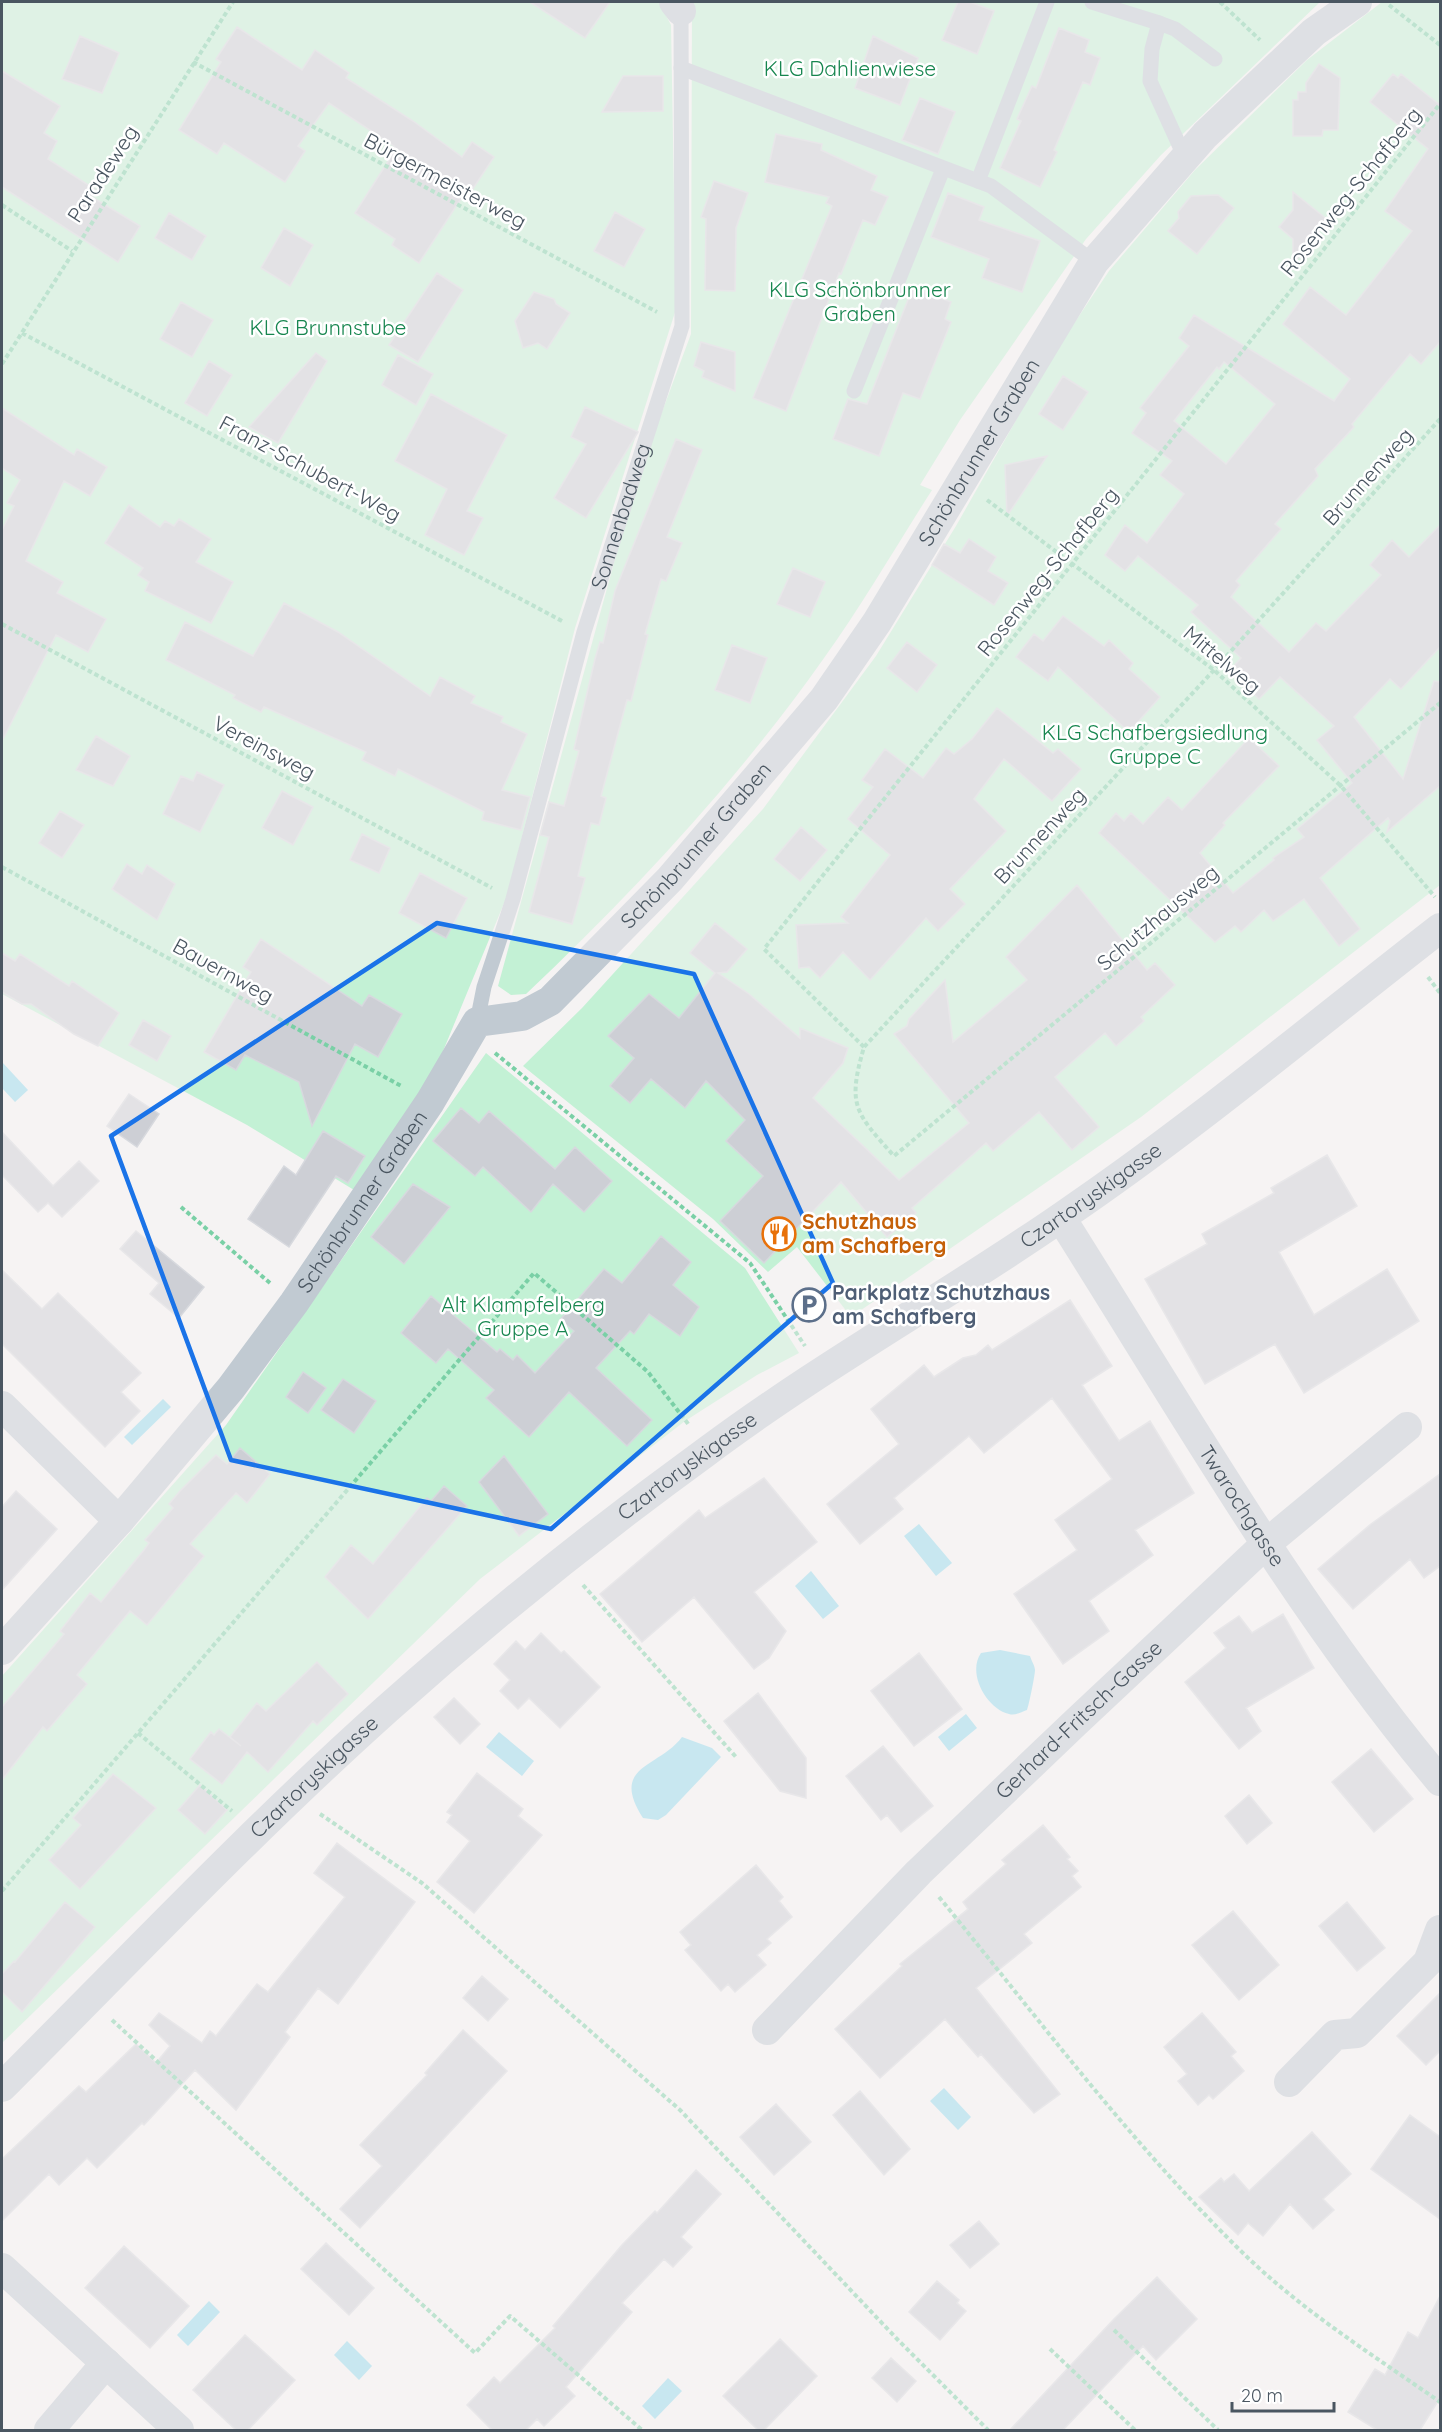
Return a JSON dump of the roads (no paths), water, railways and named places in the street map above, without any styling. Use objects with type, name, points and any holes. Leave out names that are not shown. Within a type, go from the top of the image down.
[{"type":"street","name":"Schönbrunner Graben","points":[[2,1650],[200,1428],[294,1303],[430,1102],[477,1022],[522,1016],[550,1001],[670,879],[824,699],[877,622],[961,478],[1094,262],[1186,160],[1205,135],[1314,32],[1357,2]]},
{"type":"street","name":"Czartoryskigasse","points":[[2,2087],[252,1838],[354,1740],[545,1577],[707,1450],[905,1317],[1061,1218],[1214,1108],[1440,928]]},
{"type":"street","name":"Twarochgasse","points":[[1061,1218],[1267,1543],[1356,1676],[1440,1781]]},
{"type":"street","points":[[2,1406],[119,1521]]},
{"type":"street","name":"Gerhard-Fritsch-Gasse","points":[[767,2030],[919,1872],[1267,1543],[1407,1427]]},
{"type":"street","points":[[1289,2082],[1335,2035],[1357,2033],[1428,1962],[1440,1930]]},
{"type":"street","points":[[2,2268],[179,2430]]},
{"type":"street","points":[[49,2430],[106,2363]]},
{"type":"lane","points":[[978,181],[1047,2]]},
{"type":"lane","points":[[1092,2],[1175,29],[1215,59]]},
{"type":"lane","name":"Sonnenbadweg","points":[[477,1022],[484,987],[513,899],[584,632],[682,326],[681,68],[678,6]]},
{"type":"lane","points":[[1159,24],[1152,49],[1150,81],[1186,160]]},
{"type":"lane","points":[[681,68],[991,186],[1094,262]]},
{"type":"lane","points":[[854,391],[943,169]]},
{"type":"water","points":[[2,1062],[28,1090],[15,1102],[2,1088]]},
{"type":"water","points":[[163,1399],[171,1407],[132,1445],[124,1437]]},
{"type":"water","points":[[919,1524],[952,1563],[936,1576],[904,1536]]},
{"type":"water","points":[[811,1571],[839,1606],[823,1619],[795,1586]]},
{"type":"water","points":[[1000,1650],[1030,1656],[1035,1668],[1027,1710],[1016,1714],[1009,1714],[993,1705],[981,1689],[978,1680],[977,1661],[981,1653]]},
{"type":"water","points":[[966,1714],[977,1728],[949,1751],[938,1737]]},
{"type":"water","points":[[499,1732],[534,1761],[522,1776],[486,1747]]},
{"type":"water","points":[[682,1737],[712,1748],[721,1757],[666,1815],[658,1820],[643,1818],[634,1801],[632,1787],[634,1777]]},
{"type":"water","points":[[944,2088],[971,2117],[958,2130],[930,2101]]},
{"type":"water","points":[[209,2301],[220,2312],[188,2346],[177,2335]]},
{"type":"water","points":[[347,2341],[372,2366],[359,2380],[334,2355]]},
{"type":"water","points":[[668,2378],[682,2391],[655,2419],[642,2406]]},
{"type":"place","name":"Schutzhaus am Schafberg","points":[[779,1234]]},
{"type":"place","name":"Parkplatz Schutzhaus am Schafberg","points":[[809,1305]]},
{"type":"park label","name":"KLG Dahlienwiese","points":[[850,69]]},
{"type":"park label","name":"KLG Schönbrunner Graben","points":[[860,302]]},
{"type":"park label","name":"KLG Brunnstube","points":[[328,328]]},
{"type":"park label","name":"KLG Schafbergsiedlung Gruppe C","points":[[1155,745]]},
{"type":"park label","name":"Alt Klampfelberg Gruppe A","points":[[523,1317]]}]
